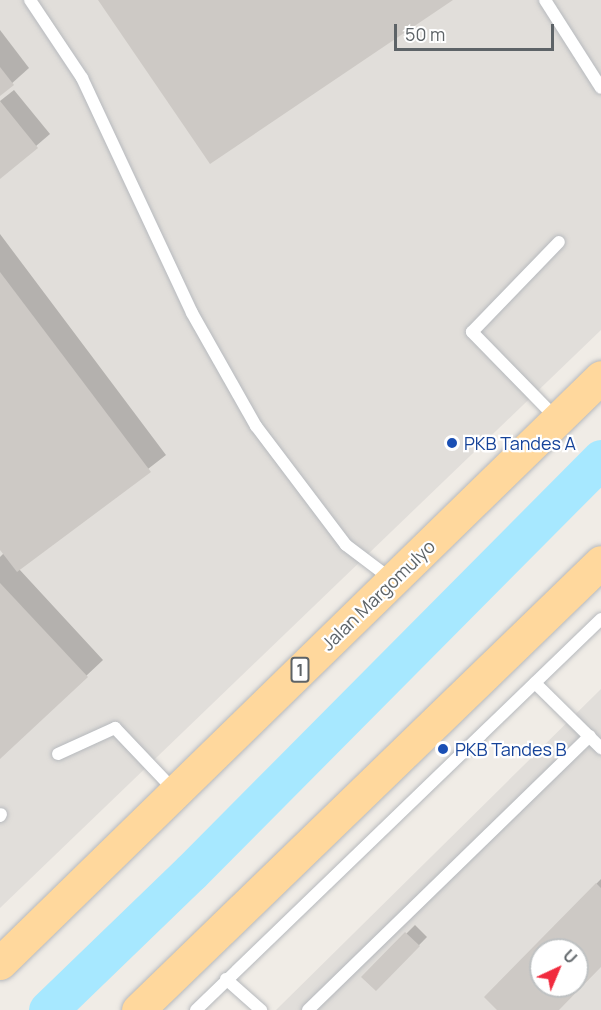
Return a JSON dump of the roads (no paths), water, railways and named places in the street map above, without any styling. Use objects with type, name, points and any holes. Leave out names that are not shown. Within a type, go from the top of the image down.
[{"type":"highway","name":"Jalan Margomulyo","points":[[0,963],[601,377]]},
{"type":"highway","points":[[138,1010],[601,562]]},
{"type":"lane","points":[[30,0],[82,78],[192,313],[256,426],[346,544],[393,581]]},
{"type":"lane","points":[[545,0],[601,88]]},
{"type":"lane","points":[[557,420],[472,332],[560,242]]},
{"type":"lane","points":[[196,1010],[601,620]]},
{"type":"lane","points":[[536,683],[601,748]]},
{"type":"lane","points":[[58,754],[115,728],[175,790]]},
{"type":"lane","points":[[308,1010],[590,736]]},
{"type":"lane","points":[[226,979],[261,1010]]},
{"type":"waterway","points":[[48,1010],[191,872],[601,459]]},
{"type":"place","name":"PKB Tandes A","points":[[452,443]]},
{"type":"place","name":"PKB Tandes B","points":[[443,749]]}]
